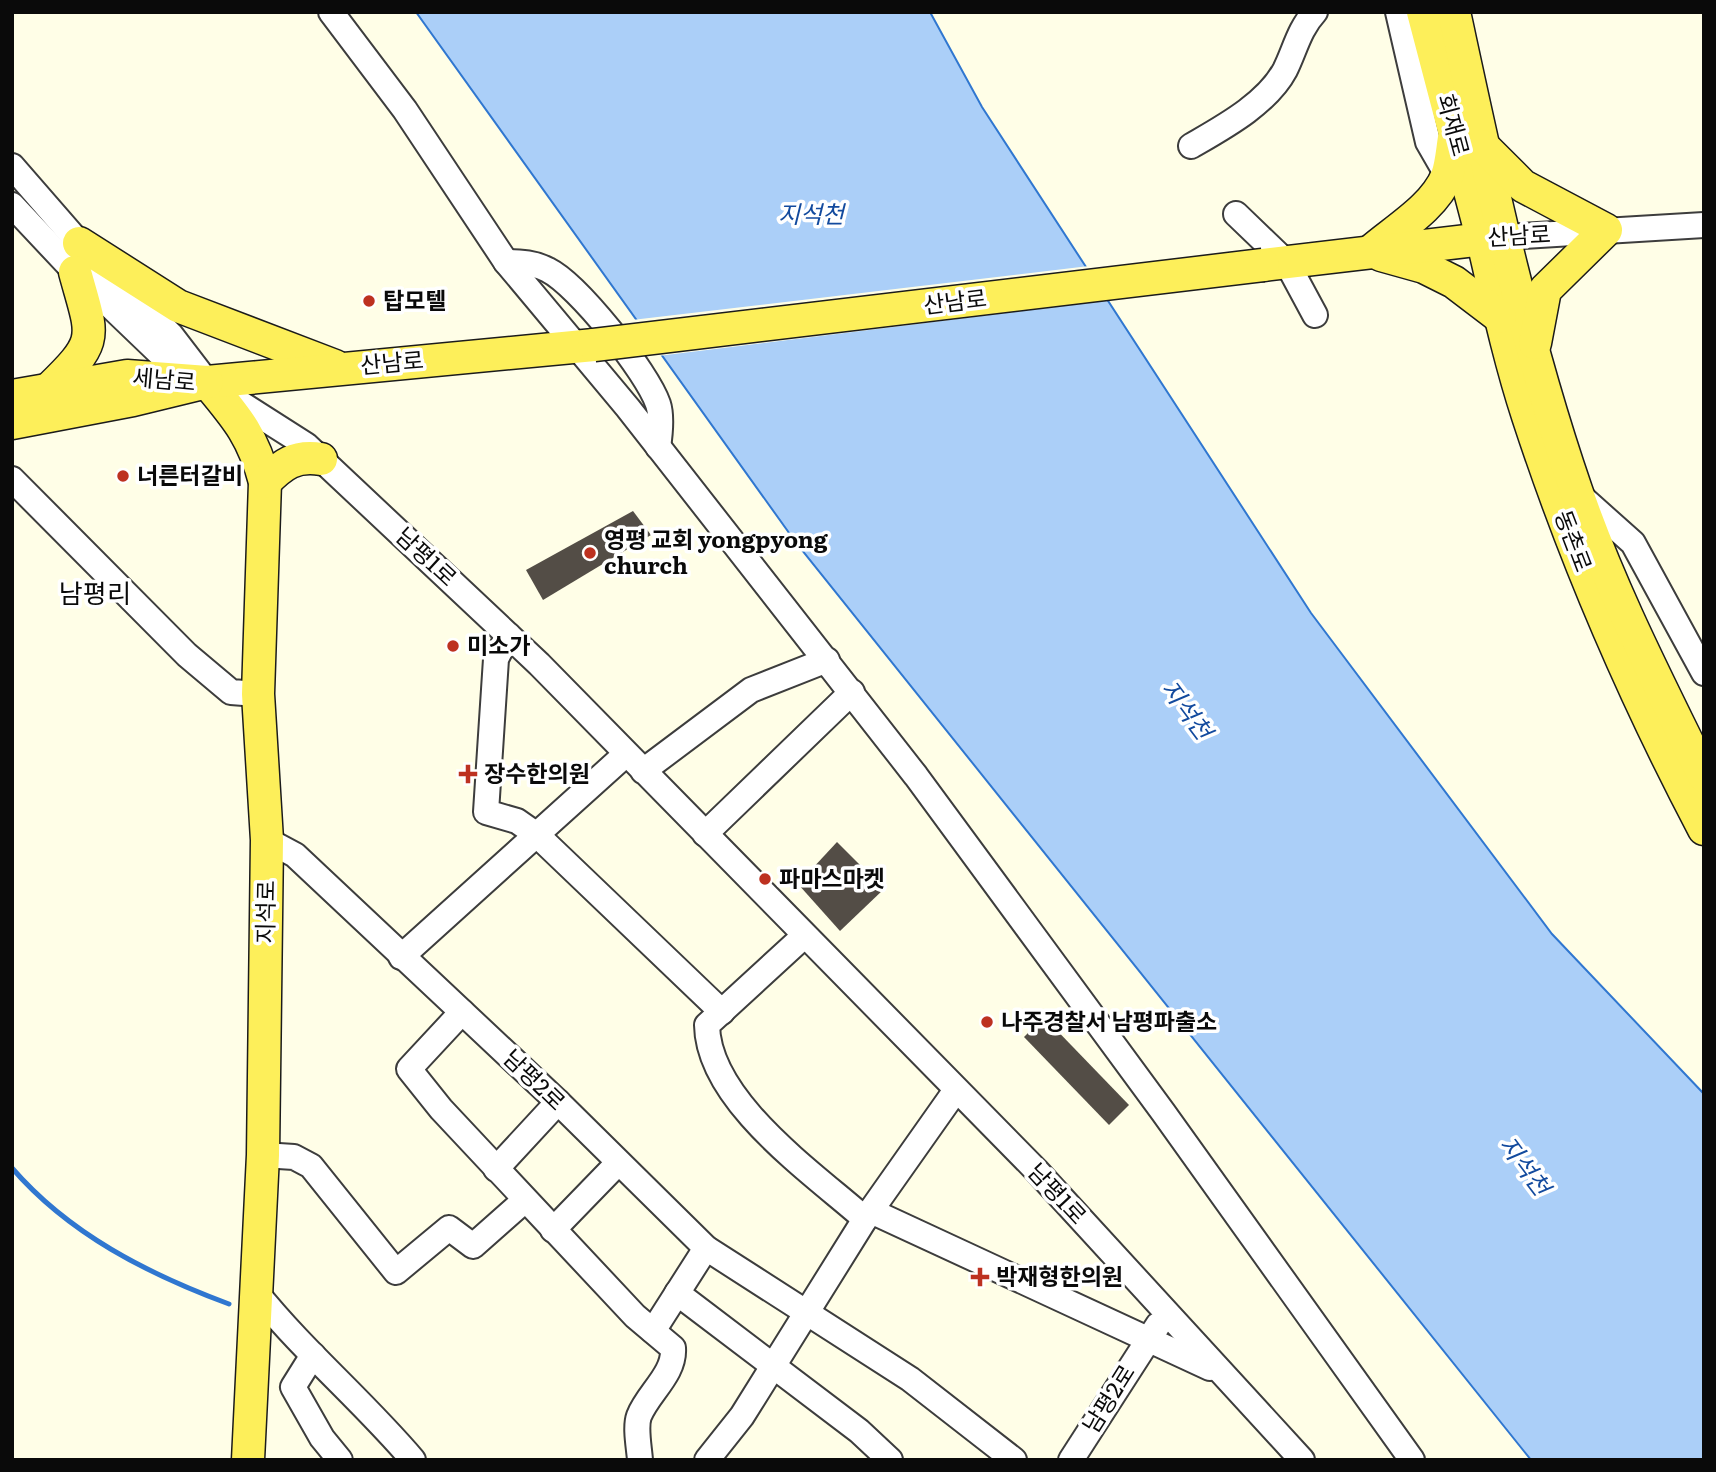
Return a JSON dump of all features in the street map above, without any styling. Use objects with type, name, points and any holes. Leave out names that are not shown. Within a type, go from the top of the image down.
[{"type":"main road","name":"회재로","points":[[1423,12],[1469,140],[1493,237]]},
{"type":"main road","name":"회재로","points":[[1454,12],[1469,140]]},
{"type":"main road","points":[[1370,252],[1421,209],[1469,140],[1523,186],[1606,230],[1545,290],[1533,354]]},
{"type":"main road","name":"산남로","points":[[207,382],[339,367],[585,346],[1493,237]]},
{"type":"main road","name":"동촌로","points":[[1493,237],[1500,317],[1528,414],[1576,552],[1648,720],[1704,829]]},
{"type":"main road","name":"동촌로","points":[[1493,237],[1576,492],[1623,611],[1704,776]]},
{"type":"main road","points":[[1370,252],[1424,267],[1454,282],[1500,317]]},
{"type":"main road","points":[[77,257],[178,306],[339,367]]},
{"type":"main road","points":[[49,389],[74,364],[87,346],[91,331],[77,257]]},
{"type":"main road","name":"세남로","points":[[12,396],[127,376],[207,382]]},
{"type":"main road","name":"세남로","points":[[12,423],[207,382]]},
{"type":"main road","name":"지석로","points":[[207,382],[241,423],[256,449],[265,482],[258,694],[267,840],[263,1155],[248,1460]]},
{"type":"main road","points":[[265,482],[290,460],[306,457],[321,459]]},
{"type":"street","points":[[331,12],[405,110],[506,262],[585,346],[658,447],[852,692],[1163,1112],[1412,1460]]},
{"type":"street","points":[[1191,146],[1219,130],[1277,82],[1301,31],[1315,12]]},
{"type":"street","points":[[1398,12],[1428,142],[1447,175]]},
{"type":"street","points":[[12,166],[77,257]]},
{"type":"street","points":[[12,205],[171,335],[207,382]]},
{"type":"street","points":[[1236,214],[1315,316]]},
{"type":"street","name":"산남로","points":[[1493,237],[1704,225]]},
{"type":"street","points":[[506,262],[527,262],[549,270],[598,317],[654,394],[659,407],[658,447]]},
{"type":"street","name":"남평1로","points":[[207,382],[306,444],[508,635],[1036,1170],[1302,1460]]},
{"type":"street","points":[[12,480],[187,655],[231,692],[258,694]]},
{"type":"street","points":[[1576,492],[1633,543],[1704,673]]},
{"type":"street","points":[[508,635],[496,659],[486,812],[516,821],[537,835],[722,1012]]},
{"type":"street","points":[[401,957],[537,835],[635,762],[751,691],[827,660]]},
{"type":"street","points":[[705,834],[852,692]]},
{"type":"street","name":"남평2로","points":[[267,840],[295,855],[558,1102],[706,1248],[806,1315],[910,1379],[1014,1460]]},
{"type":"street","points":[[804,936],[707,1025],[707,1038],[735,1098],[762,1129],[868,1215]]},
{"type":"street","points":[[462,1012],[409,1069],[553,1230],[673,1348],[673,1357],[638,1418],[640,1460]]},
{"type":"street","points":[[707,1460],[742,1416],[868,1215],[956,1090]]},
{"type":"street","points":[[496,1169],[558,1102]]},
{"type":"street","points":[[263,1155],[294,1157],[312,1166],[396,1272],[449,1228],[473,1246],[525,1200]]},
{"type":"street","points":[[553,1230],[618,1163]]},
{"type":"street","name":"남평2로","points":[[868,1215],[1147,1338],[1227,1377]]},
{"type":"street","points":[[653,1331],[706,1248]]},
{"type":"street","points":[[256,1292],[283,1326],[413,1460]]},
{"type":"street","points":[[677,1293],[859,1431],[890,1460]]},
{"type":"street","points":[[1147,1338],[1167,1314]]},
{"type":"street","name":"남평2로","points":[[1071,1460],[1147,1338]]},
{"type":"street","points":[[313,1355],[293,1387],[322,1438],[340,1460]]},
{"type":"water","name":"지석천","points":[[416,12],[930,12],[982,107],[1311,613],[1552,934],[1704,1094],[1704,1460],[1531,1460],[797,544]]},
{"type":"pier","points":[[1089,266],[1112,300],[658,356],[632,320]]},
{"type":"building","name":"영평 교회 yongpyong church","points":[[633,511],[651,535],[543,600],[526,570]]},
{"type":"building","points":[[837,842],[884,889],[840,931],[798,884]]},
{"type":"building","points":[[1044,1017],[1129,1105],[1109,1125],[1024,1037]]},
{"type":"waterway","points":[[12,1168],[34,1192],[59,1213],[112,1250],[169,1279],[229,1304]]},
{"type":"place","name":"탑모텔","points":[[369,301]]},
{"type":"place","name":"너른터갈비","points":[[123,476]]},
{"type":"place","name":"영평 교회 yongpyong church","points":[[590,553]]},
{"type":"place","name":"미소가","points":[[453,646]]},
{"type":"place","name":"장수한의원","points":[[468,774]]},
{"type":"place","name":"파마스마켓","points":[[765,879]]},
{"type":"place","name":"나주경찰서 남평파출소","points":[[987,1022]]},
{"type":"place","name":"박재형한의원","points":[[980,1277]]},
{"type":"district","name":"남평리","points":[[95,594]]}]
